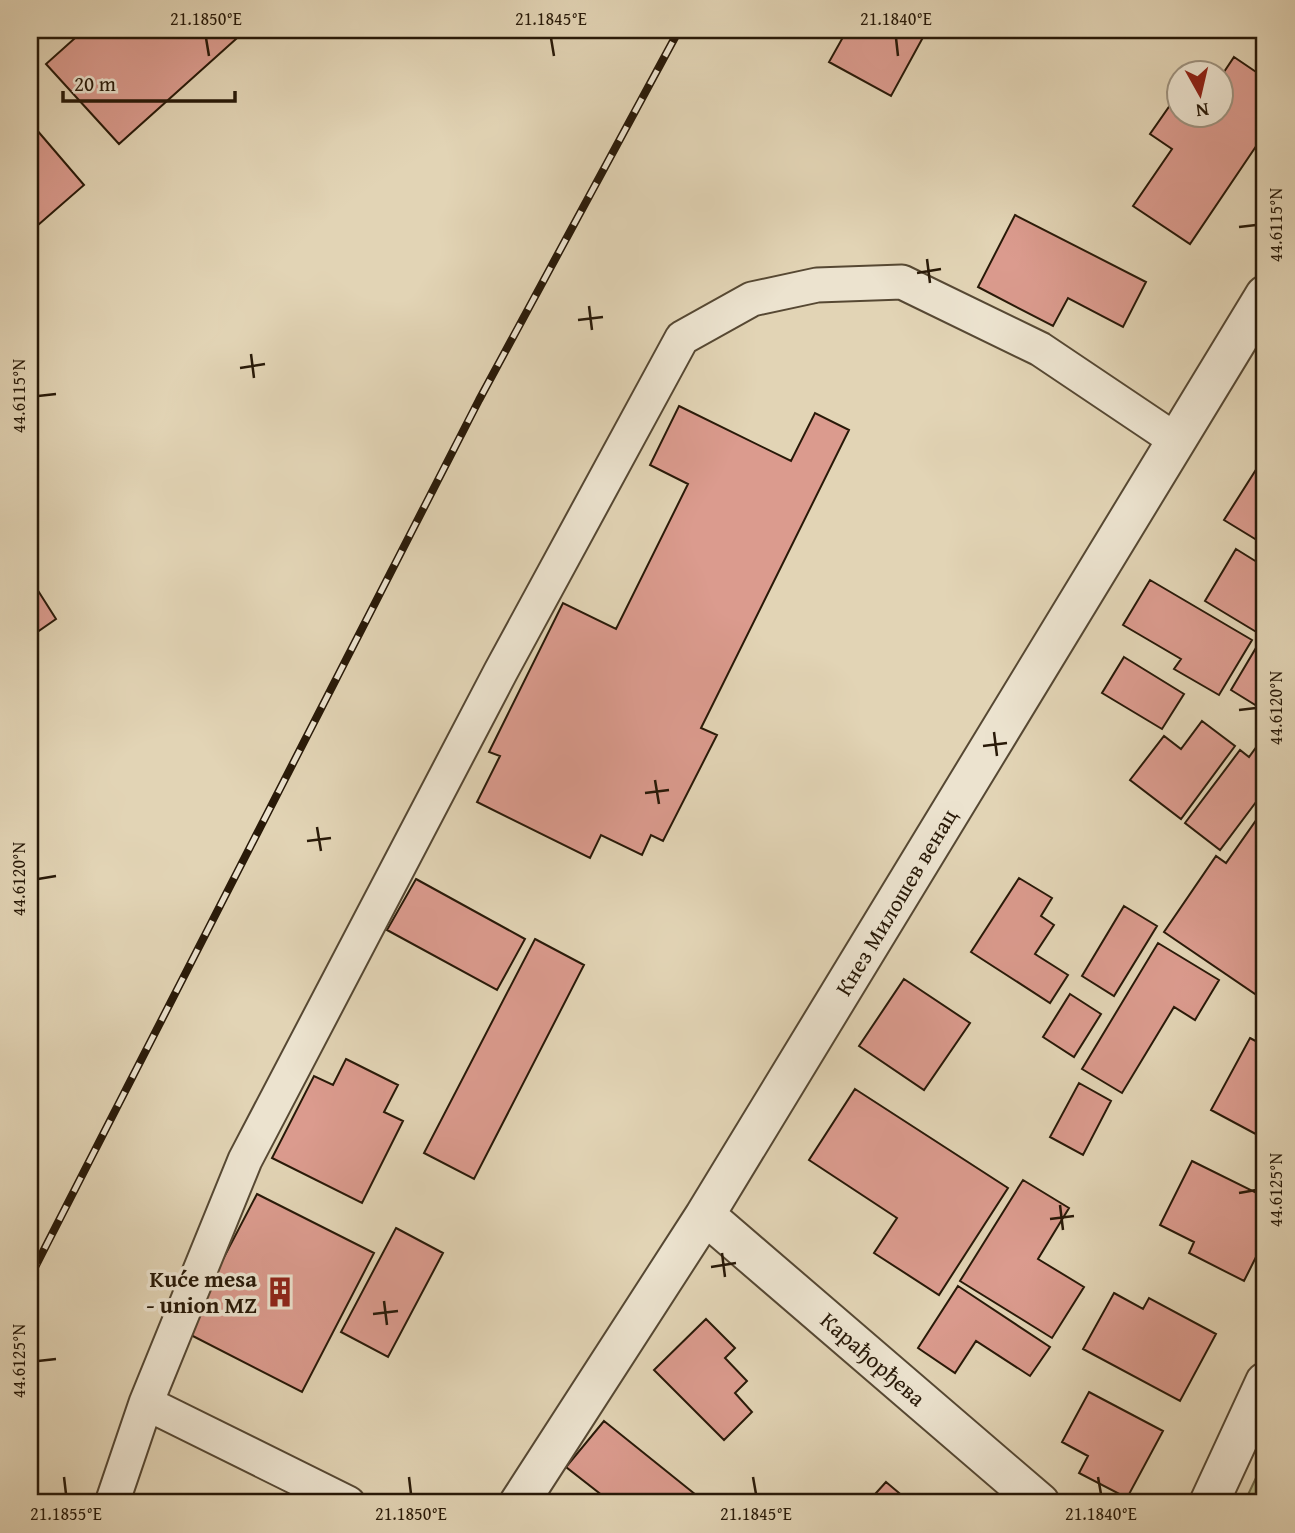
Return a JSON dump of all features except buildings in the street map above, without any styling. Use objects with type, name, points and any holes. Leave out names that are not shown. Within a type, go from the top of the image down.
[{"type":"street","name":"Кнез Милошев венац","points":[[519,1503],[705,1214],[1265,295]]},
{"type":"street","name":"Карађорђева","points":[[705,1214],[1040,1503]]},
{"type":"street","points":[[1209,1503],[1265,1382]]},
{"type":"lane","points":[[112,1503],[146,1403],[246,1160],[501,671],[682,338],[752,299],[817,285],[902,282],[1040,349],[1177,441]]},
{"type":"lane","points":[[146,1403],[348,1503]]},
{"type":"green space","points":[[1265,1459],[1265,1503],[1244,1503]]},
{"type":"railway","points":[[30,1277],[479,400],[679,30]]},
{"type":"place","name":"Kuće mesa - union MZ","points":[[280,1292]]}]
